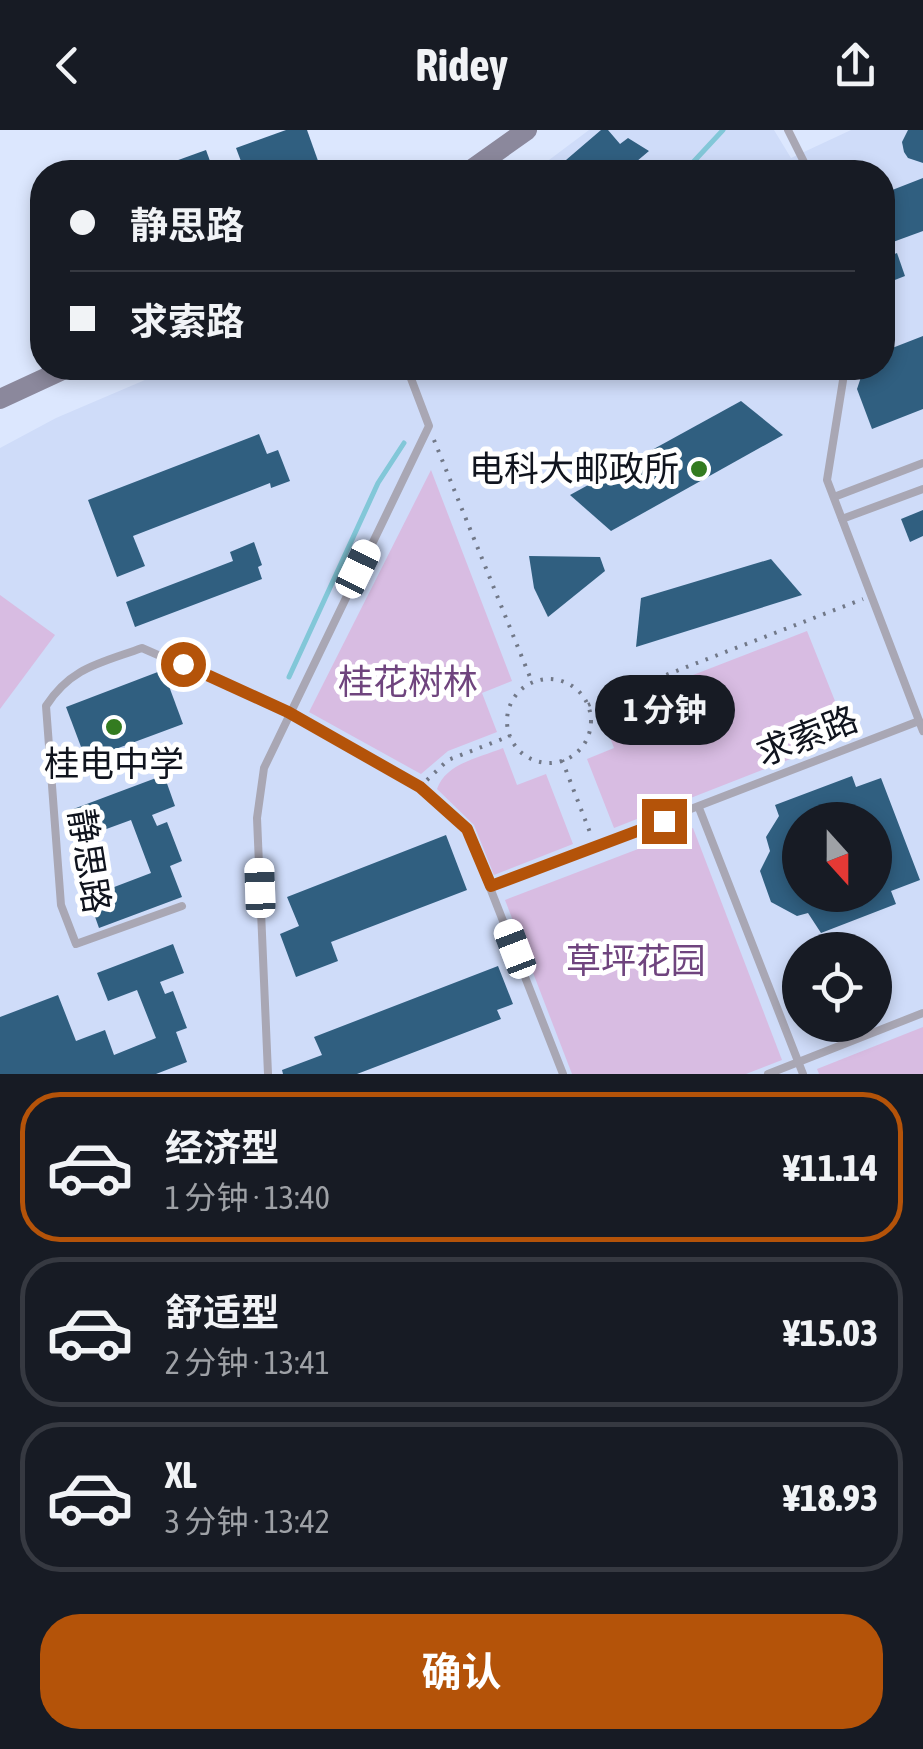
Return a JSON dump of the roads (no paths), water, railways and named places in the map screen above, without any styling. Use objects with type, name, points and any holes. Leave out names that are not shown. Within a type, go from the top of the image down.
[{"type":"main road","points":[[485,160],[527,130]]},
{"type":"main road","points":[[0,398],[40,380]]},
{"type":"lane","points":[[788,130],[803,160]]},
{"type":"lane","points":[[268,1074],[257,818],[264,768],[429,426],[412,380]]},
{"type":"lane","points":[[843,380],[827,480],[921,726]]},
{"type":"lane","points":[[834,497],[923,463]]},
{"type":"lane","points":[[842,519],[923,489]]},
{"type":"lane","name":"静思路","points":[[182,906],[76,944],[61,906],[46,706],[59,686],[77,672],[142,648],[288,712],[420,787],[467,829],[563,1074]]},
{"type":"lane","name":"求索路","points":[[491,886],[921,726]]},
{"type":"lane","points":[[699,808],[803,1074]]},
{"type":"lane","points":[[768,1074],[923,1013]]},
{"type":"waterway","points":[[695,160],[723,130]]},
{"type":"waterway","points":[[289,677],[378,483],[404,443]]},
{"type":"place","name":"电科大邮政所","points":[[699,469]]},
{"type":"place","name":"桂电中学","points":[[114,727]]},
{"type":"park label","name":"桂花树林","points":[[408,682]]},
{"type":"park label","name":"草坪花园","points":[[636,961]]}]
